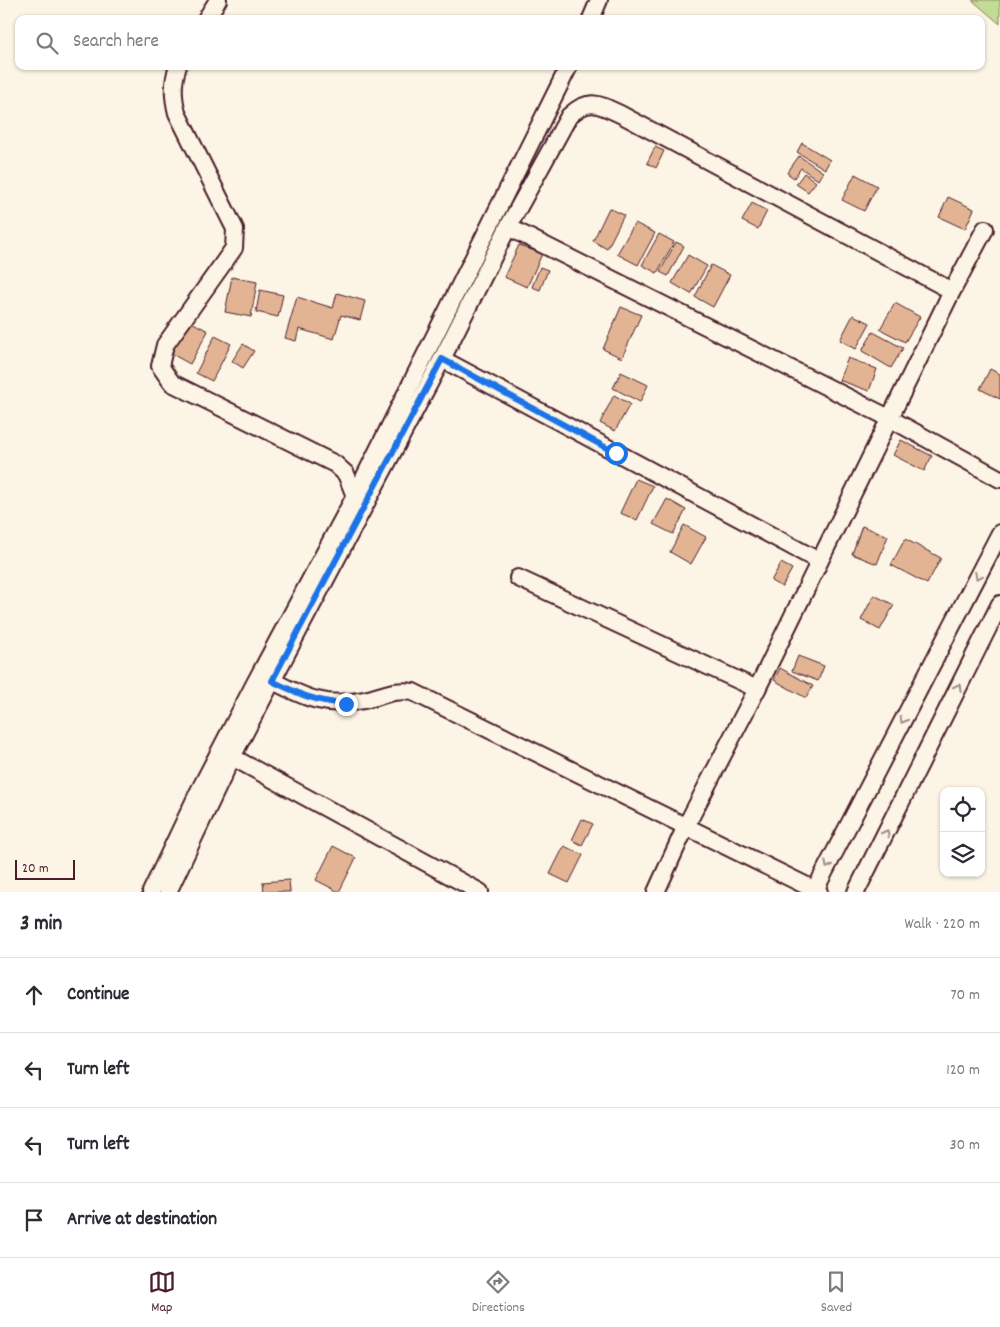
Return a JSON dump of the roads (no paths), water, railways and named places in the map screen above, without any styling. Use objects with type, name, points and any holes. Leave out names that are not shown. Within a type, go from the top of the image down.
[{"type":"street","points":[[593,15],[599,0]]},
{"type":"street","points":[[177,70],[173,82],[177,114],[235,229],[234,248],[165,345],[160,366],[172,384],[335,464],[346,474],[355,496]]},
{"type":"street","points":[[151,892],[199,791],[355,496],[567,70]]},
{"type":"street","points":[[168,892],[232,757],[442,359],[508,226],[568,116],[578,107],[591,104],[602,106],[615,112],[952,291]]},
{"type":"street","points":[[508,226],[889,418],[1000,479]]},
{"type":"street","points":[[656,892],[686,826],[758,690],[889,418],[985,229]]},
{"type":"street","points":[[442,359],[819,561]]},
{"type":"street","points":[[272,681],[300,695],[325,702],[346,704],[367,700],[390,692],[413,692],[816,891],[1000,533]]},
{"type":"street","points":[[518,578],[758,690]]},
{"type":"street","points":[[856,892],[1000,604]]},
{"type":"street","points":[[232,757],[480,892]]}]
